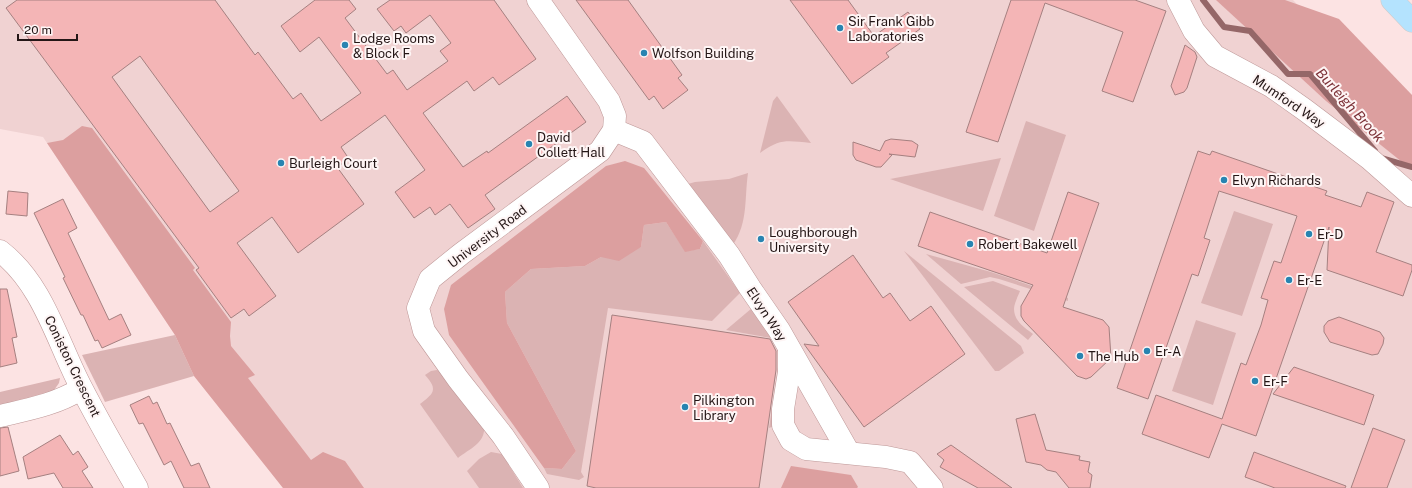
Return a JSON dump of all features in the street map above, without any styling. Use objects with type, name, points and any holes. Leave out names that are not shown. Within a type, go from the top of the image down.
[{"type":"main road","points":[[1392,0],[1412,21]]},
{"type":"street","points":[[538,0],[609,101],[615,116],[614,130]]},
{"type":"street","name":"Mumford Way","points":[[1178,0],[1194,30],[1215,56],[1271,86],[1305,110],[1370,159],[1412,196]]},
{"type":"street","name":"Elvyn Way","points":[[614,130],[643,142],[729,255],[779,330],[788,347],[789,372],[783,409],[783,424],[791,440],[806,449],[886,457],[910,462],[932,488]]},
{"type":"street","name":"University Road","points":[[538,488],[503,436],[458,379],[424,331],[418,308],[430,279],[461,254],[600,151],[614,130]]},
{"type":"street","name":"Coniston Crescent","points":[[0,251],[17,266],[32,284],[81,389],[137,488]]},
{"type":"street","points":[[788,347],[849,453]]},
{"type":"street","points":[[0,416],[47,405],[66,398],[81,389]]},
{"type":"shaded area","name":"Loughborough University","points":[[0,0],[1293,0],[1412,125],[1412,488],[283,488],[194,376],[175,335],[43,137],[0,129]]},
{"type":"shaded area","points":[[1216,0],[1285,0],[1339,19],[1412,95],[1412,170],[1326,101]]},
{"type":"shaded area","points":[[777,96],[811,143],[784,142],[773,145],[760,153],[773,101]]},
{"type":"shaded area","points":[[1026,121],[1066,135],[1034,231],[994,216]]},
{"type":"shaded area","points":[[82,126],[92,128],[195,268],[193,270],[231,322],[231,346],[255,375],[248,378],[311,460],[323,452],[345,461],[364,488],[283,488],[194,376],[175,335],[47,143],[63,140]]},
{"type":"shaded area","points":[[1001,158],[983,211],[890,179]]},
{"type":"shaded area","points":[[625,161],[644,168],[703,241],[700,249],[685,252],[666,222],[644,225],[641,247],[619,261],[601,257],[585,266],[531,269],[505,292],[507,323],[576,451],[562,469],[544,468],[449,335],[444,309],[451,285],[606,166]]},
{"type":"shaded area","points":[[748,173],[743,222],[740,232],[729,250],[681,186],[695,182],[729,179]]},
{"type":"shaded area","points":[[1234,211],[1273,224],[1242,316],[1201,303]]},
{"type":"shaded area","points":[[666,222],[685,251],[700,249],[703,241],[740,293],[712,321],[608,308],[581,472],[584,477],[579,480],[547,474],[544,468],[562,469],[576,451],[507,323],[505,292],[531,269],[585,266],[601,257],[641,247],[644,225]]},
{"type":"shaded area","points":[[904,251],[1021,346],[1024,353],[999,371],[995,371]]},
{"type":"shaded area","points":[[926,254],[991,272],[1068,298],[1068,301],[990,277],[961,284]]},
{"type":"shaded area","points":[[993,281],[1020,291],[1014,313],[1020,324],[1033,334],[1028,340],[964,287]]},
{"type":"shaded area","points":[[758,303],[778,330],[787,347],[788,371],[782,407],[782,423],[769,428],[782,340],[726,330]]},
{"type":"shaded area","points":[[1196,320],[1236,333],[1213,405],[1172,391]]},
{"type":"shaded area","points":[[175,335],[194,376],[105,402],[82,355]]},
{"type":"shaded area","points":[[437,370],[443,372],[484,426],[484,432],[480,441],[458,458],[420,404],[433,391],[432,384],[425,375],[431,371]]},
{"type":"shaded area","points":[[60,378],[59,383],[52,393],[0,406],[0,392]]},
{"type":"shaded area","points":[[491,452],[502,454],[523,488],[479,488],[467,471],[479,459]]},
{"type":"shaded area","points":[[791,466],[851,475],[858,487],[781,488]]},
{"type":"building","name":"Burleigh Court","points":[[17,0],[215,0],[255,55],[258,52],[293,99],[301,93],[321,121],[361,93],[319,37],[300,52],[281,26],[315,0],[349,0],[356,9],[345,18],[387,74],[393,70],[407,90],[448,61],[440,51],[451,43],[430,15],[406,33],[401,26],[394,31],[377,9],[390,0],[494,0],[536,59],[499,85],[493,77],[474,91],[467,81],[423,113],[463,167],[487,151],[488,153],[567,96],[586,122],[485,195],[495,209],[468,228],[450,204],[435,215],[430,207],[414,218],[395,192],[425,170],[385,115],[341,147],[349,159],[337,167],[364,204],[298,253],[272,217],[237,243],[276,296],[249,316],[244,309],[231,318],[196,270],[199,268],[6,8]],"holes":[[[140,56],[239,191],[210,212],[112,77]]]},
{"type":"building","name":"Wolfson Building","points":[[576,0],[628,0],[682,75],[678,78],[688,90],[663,109],[654,96],[649,100]]},
{"type":"building","name":"Sir Frank Gibb Laboratories","points":[[790,0],[848,0],[874,36],[908,12],[920,29],[886,53],[889,57],[852,84]]},
{"type":"building","points":[[1011,0],[1135,0],[1166,11],[1133,102],[1102,91],[1123,32],[1045,3],[998,142],[966,132]]},
{"type":"building","points":[[1185,45],[1195,52],[1197,57],[1187,88],[1184,92],[1175,95],[1171,86]]},
{"type":"building","points":[[891,139],[912,141],[918,145],[915,157],[889,154],[892,155],[881,167],[876,167],[856,160],[853,155],[853,142],[880,151],[885,141]]},
{"type":"building","points":[[1198,151],[1210,155],[1212,151],[1327,191],[1325,195],[1361,207],[1367,192],[1394,202],[1376,252],[1412,265],[1412,270],[1403,296],[1327,270],[1329,227],[1256,436],[1222,424],[1209,458],[1142,434],[1156,395],[1222,419],[1241,363],[1246,365],[1261,325],[1268,300],[1261,298],[1274,261],[1281,263],[1297,216],[1219,191],[1204,238],[1210,240],[1198,276],[1192,274],[1148,399],[1117,388]]},
{"type":"building","points":[[8,191],[28,193],[27,216],[6,214]]},
{"type":"building","name":"Robert Bakewell","points":[[1068,192],[1099,203],[1063,307],[1103,320],[1109,327],[1111,358],[1091,377],[1086,379],[1077,376],[1024,321],[1021,316],[1021,306],[1033,285],[918,246],[930,212],[1047,253]]},
{"type":"building","points":[[63,199],[77,228],[68,233],[109,320],[121,314],[131,335],[102,348],[98,340],[95,341],[83,315],[81,315],[63,278],[65,277],[34,213]]},
{"type":"building","points":[[853,255],[883,298],[890,293],[910,321],[931,306],[965,354],[864,427],[804,344],[819,346],[788,302]]},
{"type":"building","points":[[0,289],[7,289],[17,337],[12,338],[17,363],[0,367]]},
{"type":"building","name":"Pilkington Library","points":[[612,315],[770,339],[776,351],[776,370],[759,488],[596,488],[587,486]]},
{"type":"building","points":[[1339,317],[1380,332],[1384,338],[1378,354],[1372,355],[1330,342],[1324,332],[1324,326],[1328,321]]},
{"type":"building","points":[[1294,367],[1374,395],[1364,425],[1273,394]]},
{"type":"building","points":[[149,396],[153,404],[157,402],[167,424],[170,423],[191,466],[199,463],[210,488],[184,488],[171,461],[164,465],[143,423],[139,424],[130,405]]},
{"type":"building","points":[[1035,414],[1046,450],[1080,456],[1079,460],[1090,462],[1088,472],[1092,475],[1090,488],[1069,488],[1056,472],[1047,470],[1041,465],[1026,462],[1016,419]]},
{"type":"building","points":[[8,427],[19,471],[0,476],[0,428]]},
{"type":"building","points":[[1373,428],[1405,440],[1387,488],[1351,488]]},
{"type":"building","points":[[60,435],[73,455],[78,451],[88,467],[82,471],[93,488],[63,488],[54,473],[28,479],[23,457]]},
{"type":"building","points":[[951,445],[1012,488],[978,488],[940,467],[944,460],[937,454]]},
{"type":"building","points":[[1254,452],[1346,486],[1345,488],[1275,488],[1245,477]]},
{"type":"waterway","name":"Burleigh Brook","points":[[1203,0],[1224,27],[1250,31],[1288,74],[1310,74],[1375,151]]},
{"type":"waterway","name":"Burleigh Brook","points":[[1381,158],[1412,167]]},
{"type":"place","name":"Sir Frank Gibb Laboratories","points":[[840,28]]},
{"type":"place","name":"Lodge Rooms & Block F","points":[[345,45]]},
{"type":"place","name":"Wolfson Building","points":[[644,53]]},
{"type":"place","name":"David Collett Hall","points":[[529,144]]},
{"type":"place","name":"Burleigh Court","points":[[281,163]]},
{"type":"place","name":"Elvyn Richards","points":[[1224,180]]},
{"type":"place","name":"Er-D","points":[[1309,234]]},
{"type":"place","name":"Loughborough University","points":[[761,239]]},
{"type":"place","name":"Robert Bakewell","points":[[970,244]]},
{"type":"place","name":"Er-E","points":[[1289,280]]},
{"type":"place","name":"Er-A","points":[[1147,351]]},
{"type":"place","name":"The Hub","points":[[1080,356]]},
{"type":"place","name":"Er-F","points":[[1255,381]]},
{"type":"place","name":"Pilkington Library","points":[[685,407]]}]
